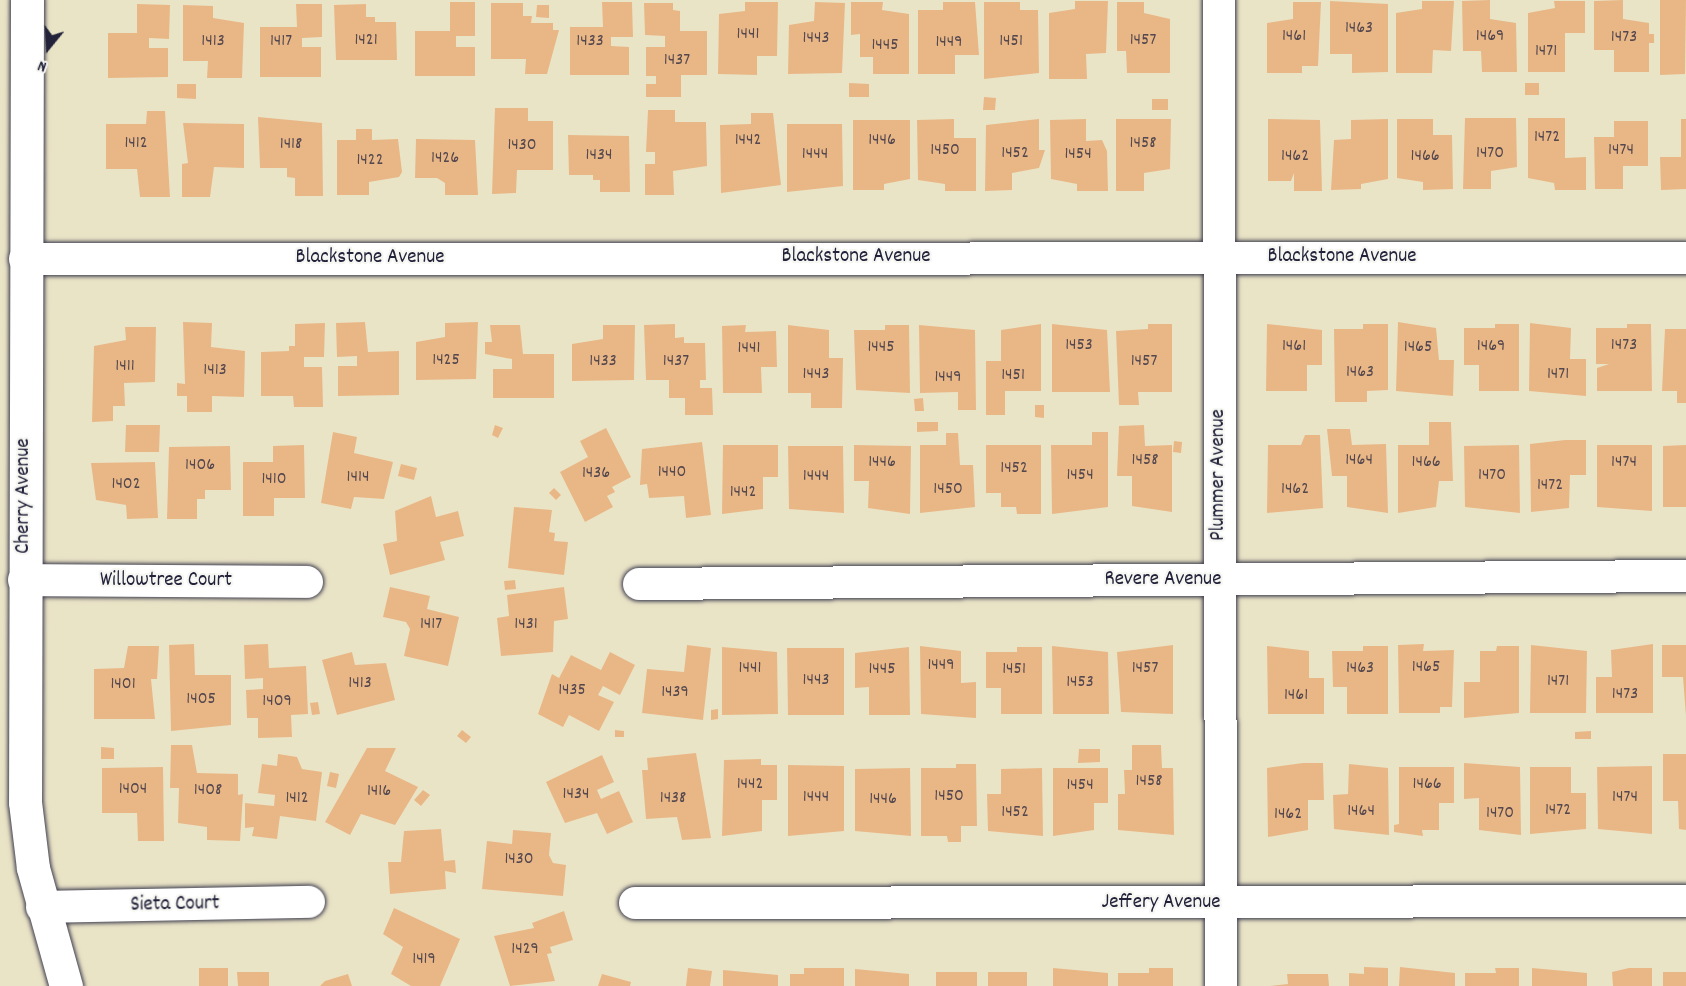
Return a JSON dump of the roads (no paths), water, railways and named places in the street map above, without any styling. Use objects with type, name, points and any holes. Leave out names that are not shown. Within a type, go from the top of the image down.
[{"type":"street","name":"Cherry Avenue","points":[[27,0],[25,802],[42,907],[66,986]]},
{"type":"street","name":"Plummer Avenue","points":[[1219,0],[1221,986]]},
{"type":"street","name":"Blackstone Avenue","points":[[25,259],[1686,258]]},
{"type":"street","name":"Revere Avenue","points":[[639,584],[1686,576]]},
{"type":"street","name":"Willowtree Court","points":[[24,580],[307,582]]},
{"type":"street","name":"Jeffery Avenue","points":[[635,903],[1686,901]]},
{"type":"street","name":"Sieta Court","points":[[42,907],[309,902]]}]
